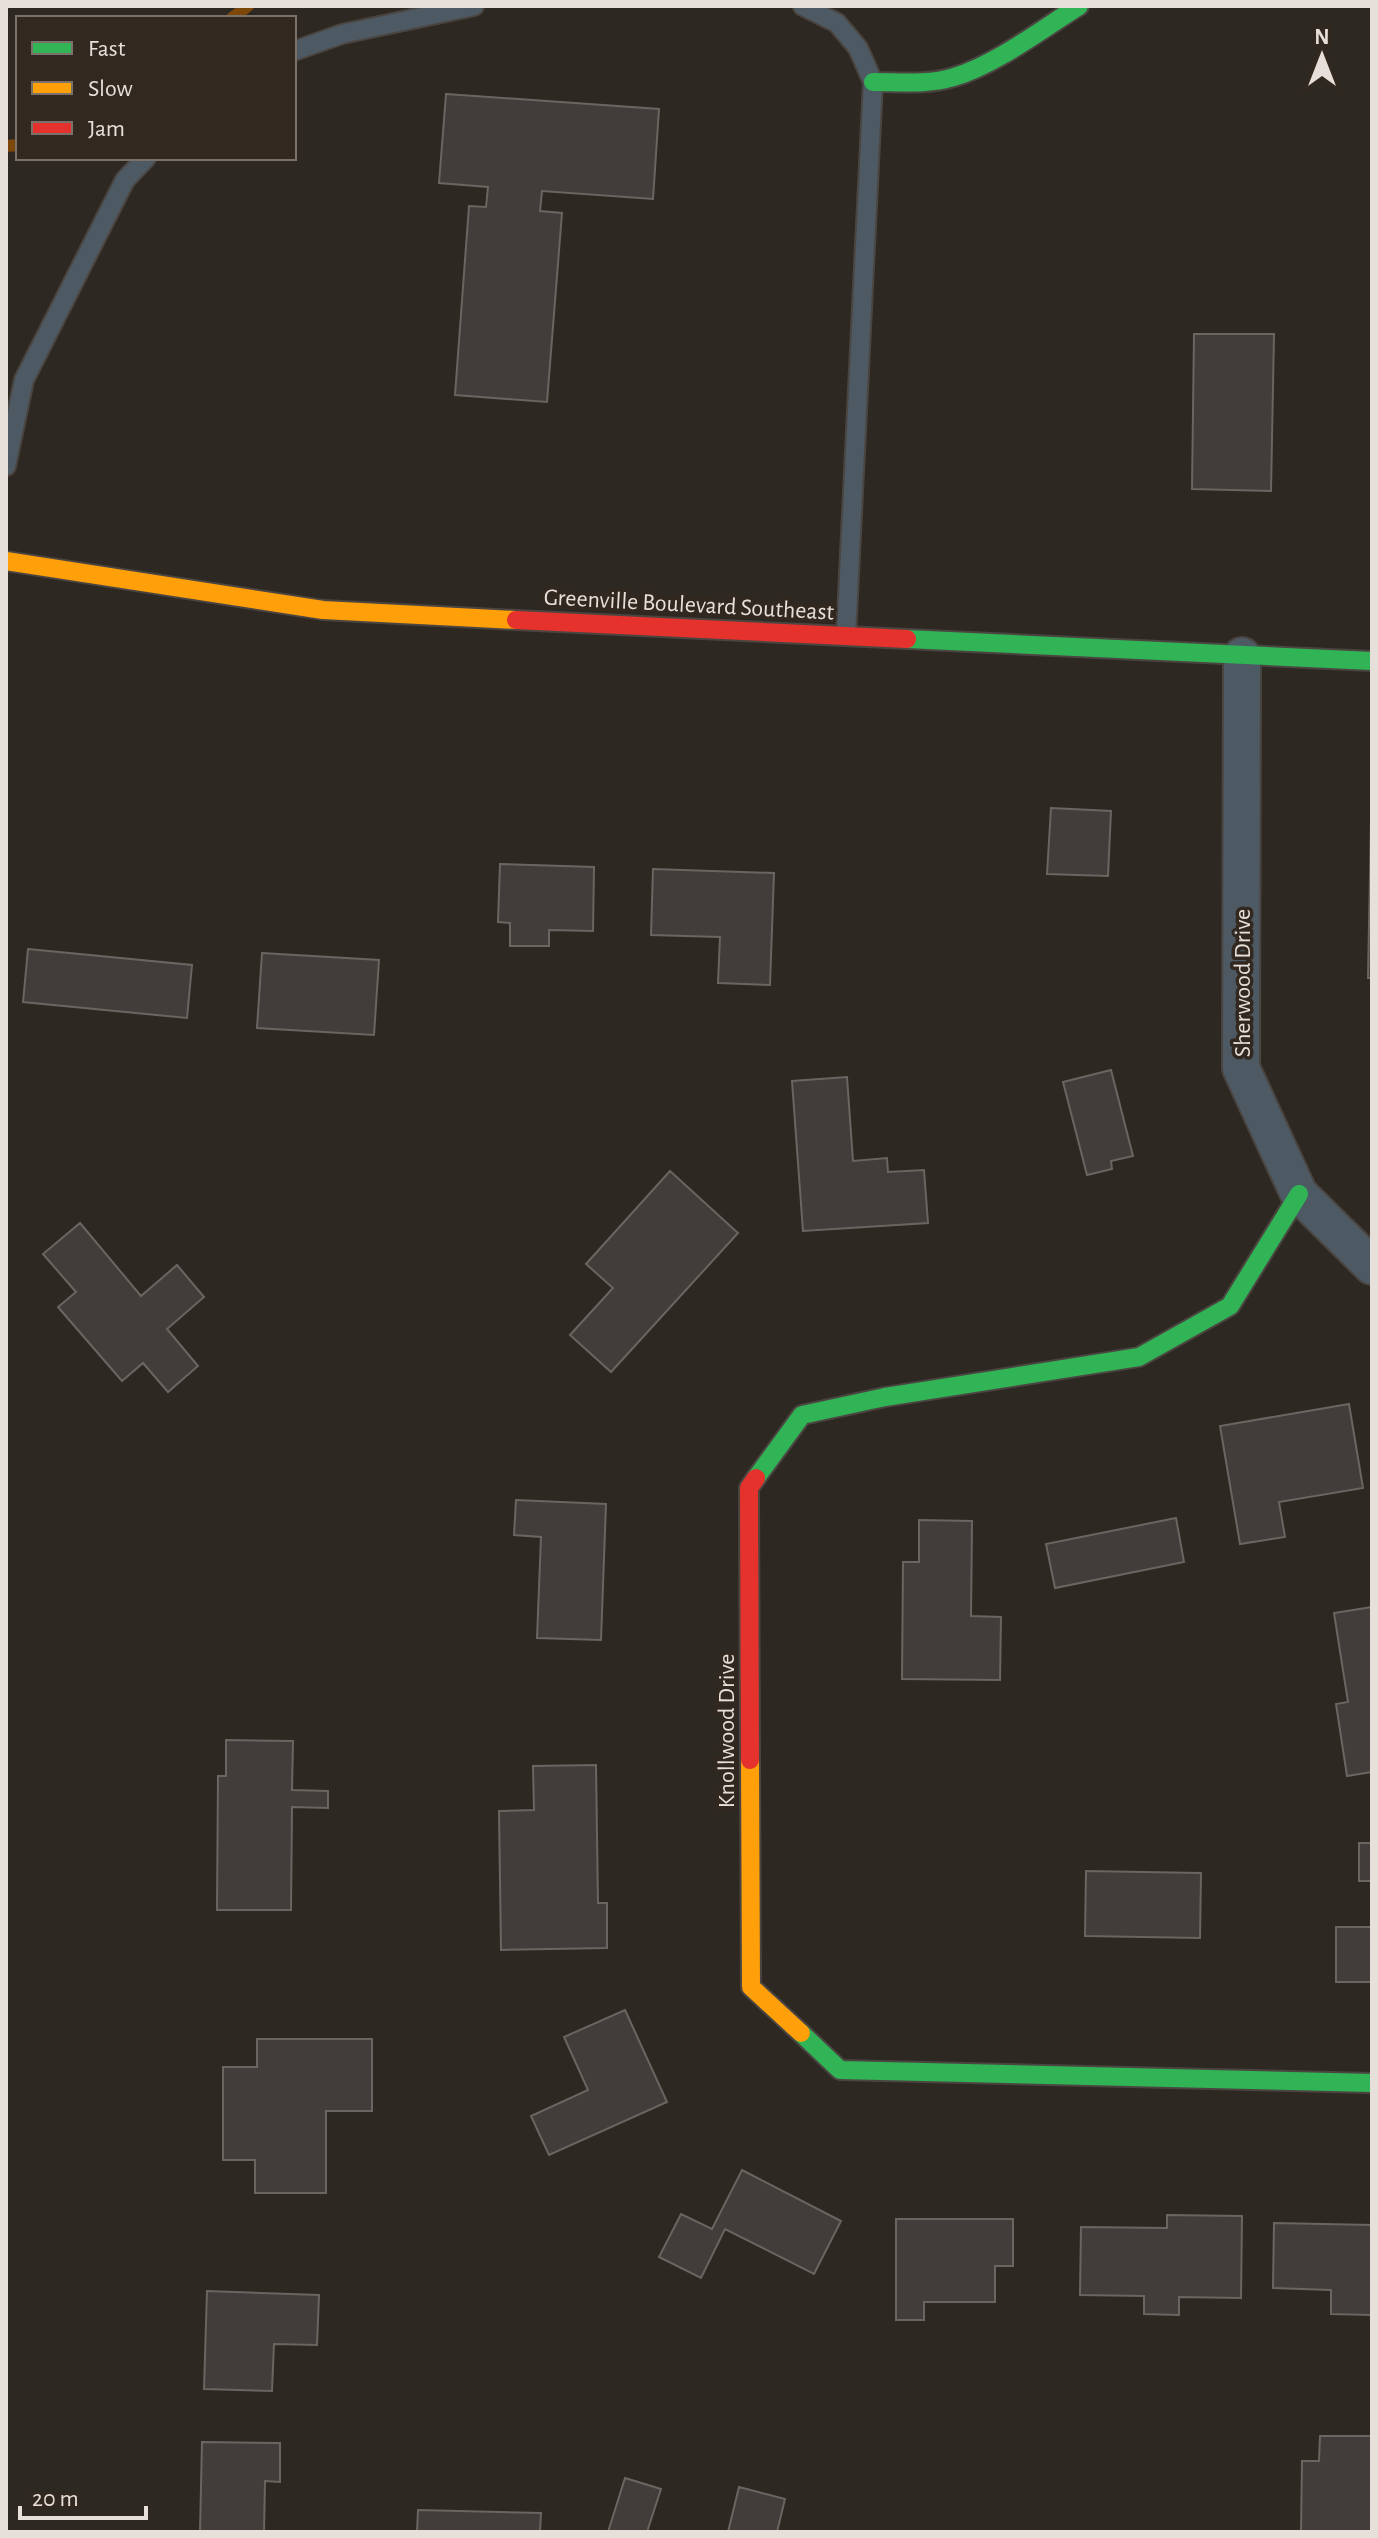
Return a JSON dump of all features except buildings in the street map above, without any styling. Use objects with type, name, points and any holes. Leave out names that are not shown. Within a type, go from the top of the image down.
[{"type":"main road","points":[[873,82],[931,82],[955,77],[983,65],[1079,6]]},
{"type":"main road","name":"Greenville Boulevard Southeast","points":[[6,561],[323,610],[1372,661]]},
{"type":"main road","name":"Knollwood Drive","points":[[1299,1194],[1230,1306],[1139,1357],[885,1397],[802,1415],[749,1488],[751,1987],[840,2070],[1372,2083]]},
{"type":"street","name":"Sherwood Drive","points":[[1242,656],[1241,1068],[1299,1194],[1372,1266]]},
{"type":"lane","points":[[296,50],[342,34],[474,6]]},
{"type":"lane","points":[[803,6],[837,23],[858,48],[873,82],[846,636]]},
{"type":"lane","points":[[6,466],[24,380],[125,180],[144,160]]},
{"type":"waterway","points":[[235,16],[248,6]]},
{"type":"waterway","points":[[6,146],[16,145]]},
{"type":"traffic: fast","points":[[873,82],[934,81],[954,77],[1002,55],[1079,6]]},
{"type":"traffic: fast","points":[[907,639],[1372,661]]},
{"type":"traffic: fast","points":[[756,1478],[802,1415],[885,1397],[1139,1357],[1230,1306],[1299,1194]]},
{"type":"traffic: fast","points":[[801,2033],[840,2070],[1372,2083]]},
{"type":"traffic: slow","points":[[6,561],[323,610],[516,620]]},
{"type":"traffic: slow","points":[[750,1760],[751,1987],[801,2033]]},
{"type":"traffic: jam","points":[[516,620],[907,639]]},
{"type":"traffic: jam","points":[[750,1760],[749,1488],[756,1478]]}]
